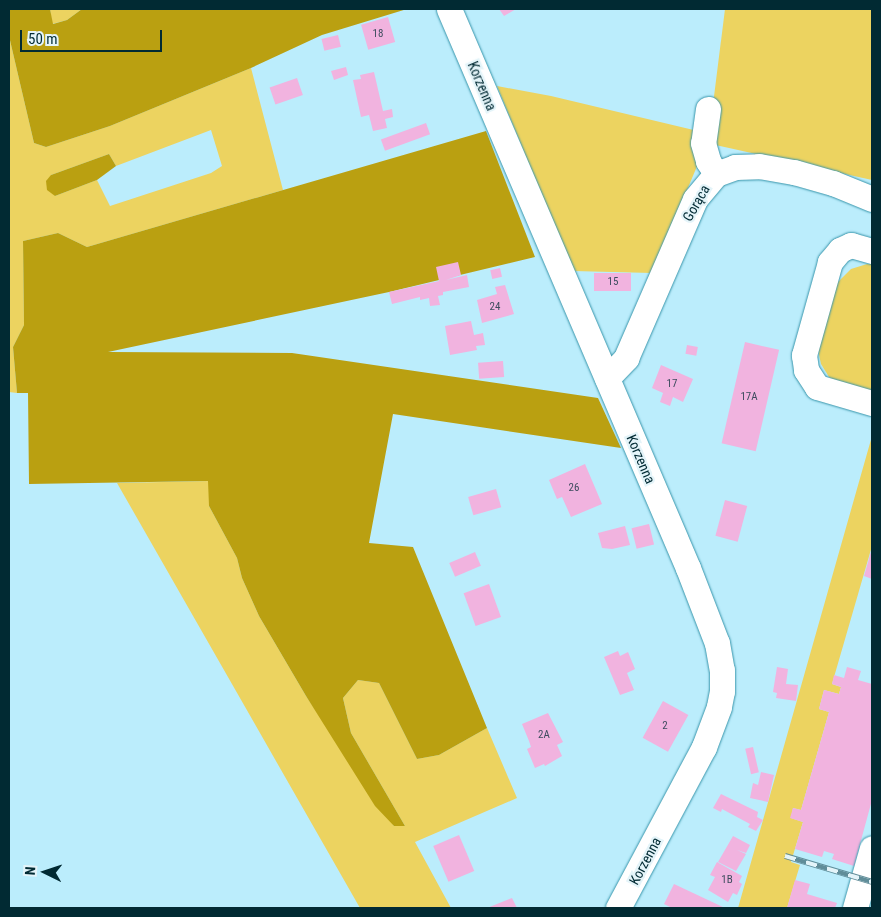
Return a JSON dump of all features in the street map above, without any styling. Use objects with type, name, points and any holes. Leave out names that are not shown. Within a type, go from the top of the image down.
[{"type":"street","name":"Korzenna","points":[[449,9],[708,615],[717,642],[722,670],[722,691],[719,707],[704,747],[618,908]]},
{"type":"street","points":[[708,109],[704,143],[708,161],[716,174]]},
{"type":"street","name":"Gorąca","points":[[607,378],[626,358],[696,199],[716,174],[735,167],[759,166],[794,172],[833,183],[872,199]]},
{"type":"street","points":[[872,251],[851,245],[840,250],[830,262],[804,355],[806,370],[817,387],[872,403]]},
{"type":"street","points":[[855,908],[872,848]]},
{"type":"shaded area","points":[[9,9],[50,9],[53,24],[67,20],[82,9],[407,9],[322,35],[251,68],[110,126],[46,147],[34,143],[9,36]]},
{"type":"shaded area","points":[[50,9],[82,9],[67,20],[52,24]]},
{"type":"shaded area","points":[[725,9],[872,9],[872,180],[711,144],[709,136]]},
{"type":"shaded area","points":[[9,36],[34,143],[46,147],[110,126],[251,68],[283,190],[87,247],[58,233],[23,241],[24,325],[13,347],[17,393],[9,392]],"holes":[[[211,130],[222,166],[211,173],[110,206],[97,180],[55,196],[51,175],[109,154],[116,166]]]},
{"type":"shaded area","points":[[497,86],[551,96],[702,132],[698,164],[652,273],[573,271]]},
{"type":"shaded area","points":[[486,131],[535,257],[389,292],[108,352],[292,353],[598,398],[621,448],[393,414],[369,543],[413,547],[487,728],[439,755],[417,759],[379,683],[358,680],[343,698],[351,733],[405,826],[394,826],[375,806],[306,696],[259,616],[242,578],[237,558],[209,506],[208,481],[29,484],[28,393],[17,393],[13,347],[24,325],[23,241],[58,233],[87,247]]},
{"type":"shaded area","points":[[109,154],[116,166],[97,180],[55,196],[47,190],[46,181],[51,175]]},
{"type":"shaded area","points":[[872,264],[872,396],[836,382],[829,377],[821,364],[818,350],[833,292],[838,282],[851,269]]},
{"type":"shaded area","points":[[872,436],[872,546],[832,684],[841,687],[839,694],[824,690],[819,709],[829,712],[801,810],[793,808],[791,818],[803,822],[791,862],[800,865],[787,908],[738,908]]},
{"type":"shaded area","points":[[209,481],[209,506],[237,558],[242,578],[259,616],[306,696],[394,826],[405,826],[351,733],[343,698],[358,680],[379,683],[417,759],[439,755],[487,728],[517,798],[415,842],[451,908],[360,908],[117,483]]},
{"type":"building","points":[[499,9],[516,9],[504,16]]},
{"type":"building","points":[[388,17],[395,42],[368,50],[361,25]]},
{"type":"building","points":[[338,35],[341,47],[324,51],[322,39]]},
{"type":"building","points":[[346,67],[348,75],[334,80],[331,71]]},
{"type":"building","points":[[374,72],[383,111],[392,109],[393,117],[385,119],[387,128],[373,131],[369,115],[361,117],[353,80],[361,79],[360,75]]},
{"type":"building","points":[[297,78],[303,95],[275,104],[270,87]]},
{"type":"building","points":[[426,123],[430,134],[385,151],[381,139]]},
{"type":"building","points":[[458,262],[461,275],[446,280],[467,275],[469,287],[443,292],[443,295],[438,296],[440,305],[430,306],[429,298],[420,300],[420,297],[392,304],[389,292],[439,281],[436,267]]},
{"type":"building","points":[[500,268],[502,277],[492,279],[490,270]]},
{"type":"building","points":[[594,273],[631,273],[631,291],[594,291]]},
{"type":"building","points":[[505,285],[514,314],[482,323],[477,300],[497,294],[495,287]]},
{"type":"building","points":[[471,321],[474,335],[483,333],[485,345],[476,346],[477,350],[450,355],[445,326]]},
{"type":"building","points":[[745,342],[779,350],[756,451],[722,443]]},
{"type":"building","points":[[687,345],[698,347],[696,356],[685,354]]},
{"type":"building","points":[[503,361],[504,377],[479,379],[478,363]]},
{"type":"building","points":[[661,365],[693,379],[683,402],[673,397],[670,406],[660,402],[663,393],[652,388]]},
{"type":"building","points":[[585,464],[602,504],[571,517],[562,497],[557,499],[549,480]]},
{"type":"building","points":[[496,489],[501,507],[473,515],[468,497]]},
{"type":"building","points":[[725,500],[747,506],[738,542],[715,536]]},
{"type":"building","points":[[649,524],[654,544],[637,549],[632,528]]},
{"type":"building","points":[[625,526],[630,545],[612,549],[602,548],[598,533]]},
{"type":"building","points":[[872,548],[872,579],[864,576]]},
{"type":"building","points":[[475,552],[481,566],[455,577],[449,563]]},
{"type":"building","points":[[489,584],[501,617],[476,626],[464,593]]},
{"type":"building","points":[[618,651],[620,656],[628,652],[635,669],[627,673],[634,690],[620,695],[604,657]]},
{"type":"building","points":[[777,667],[788,669],[786,684],[798,685],[796,701],[776,698],[777,693],[773,692]]},
{"type":"building","points":[[847,667],[861,671],[858,680],[872,684],[872,800],[854,866],[832,859],[834,854],[824,851],[822,857],[795,849],[803,822],[790,818],[793,808],[801,810],[829,712],[819,709],[824,690],[839,694],[841,687],[832,684],[834,675],[844,678]]},
{"type":"building","points":[[663,701],[688,715],[668,752],[643,738]]},
{"type":"building","points":[[548,713],[563,742],[557,745],[562,756],[545,766],[544,764],[535,768],[527,749],[531,747],[522,724]]},
{"type":"building","points":[[753,747],[759,772],[751,774],[745,749]]},
{"type":"building","points":[[761,772],[774,775],[768,802],[750,798],[753,783],[758,785]]},
{"type":"building","points":[[721,794],[758,812],[757,817],[763,820],[756,831],[748,827],[750,824],[722,809],[721,812],[713,808]]},
{"type":"building","points":[[459,835],[474,871],[448,882],[433,846]]},
{"type":"building","points":[[733,836],[750,845],[746,853],[737,850],[746,854],[736,871],[718,862]]},
{"type":"building","points":[[717,862],[742,876],[739,882],[742,884],[737,895],[733,893],[728,902],[708,890],[715,877],[710,875]]},
{"type":"building","points":[[795,880],[810,884],[807,894],[837,903],[835,908],[787,908]]},
{"type":"building","points":[[674,884],[725,908],[672,908],[664,904]]},
{"type":"building","points":[[512,898],[517,908],[487,908]]},
{"type":"railway","points":[[785,856],[872,882]]}]
